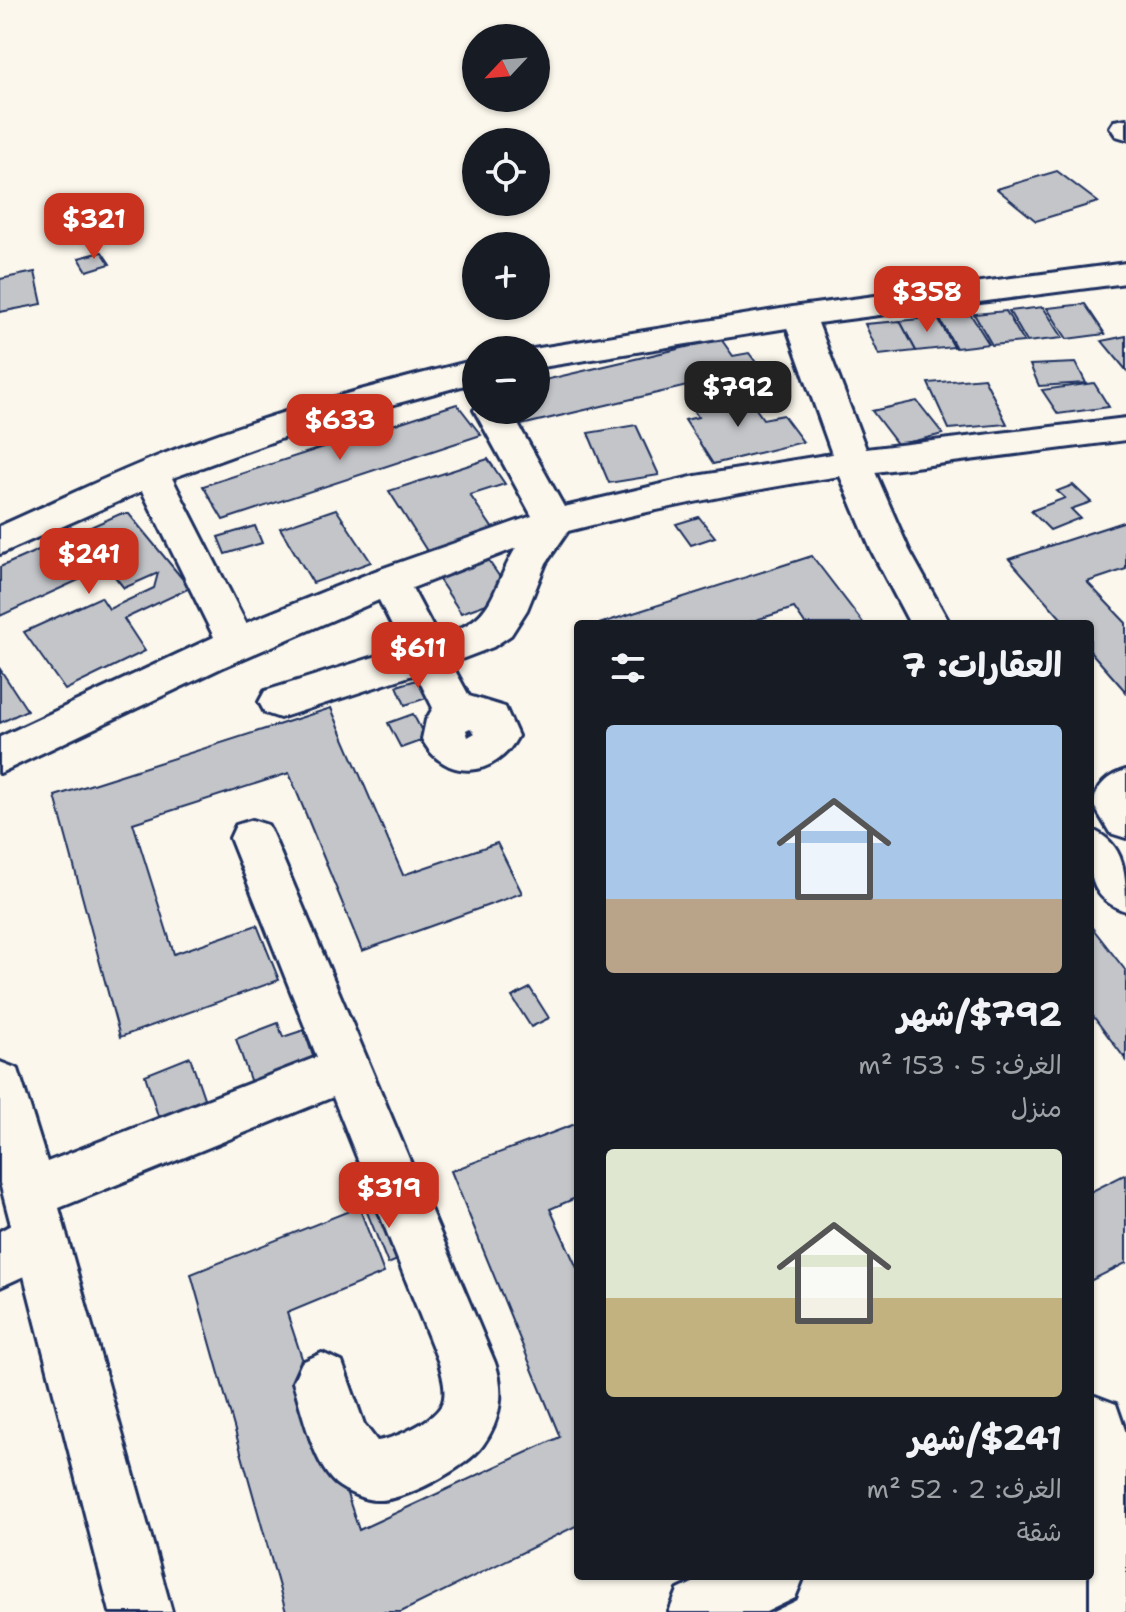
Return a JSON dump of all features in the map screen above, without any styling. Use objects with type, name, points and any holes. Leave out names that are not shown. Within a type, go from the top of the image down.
[{"type":"street","points":[[550,356],[799,316],[1126,273]]},
{"type":"street","points":[[1054,284],[1126,285]]},
{"type":"street","points":[[799,316],[893,558],[928,620]]},
{"type":"street","points":[[0,541],[151,473],[317,414],[462,378]]},
{"type":"street","points":[[500,424],[554,523]]},
{"type":"street","points":[[0,756],[236,642],[389,581],[554,523],[717,483],[1126,429]]},
{"type":"street","points":[[151,473],[236,642]]},
{"type":"street","points":[[280,702],[480,637],[503,620],[529,558],[554,523]]},
{"type":"street","points":[[389,581],[457,714]]},
{"type":"street","points":[[252,838],[467,1363],[474,1391],[466,1421],[444,1443],[397,1466],[375,1471],[364,1468],[348,1453],[322,1382]]},
{"type":"street","points":[[24,1230],[346,1069]]},
{"type":"street","points":[[0,1085],[24,1230],[141,1612]]},
{"type":"street","points":[[1104,1421],[1120,1534],[1121,1612]]},
{"type":"street","points":[[700,1612],[765,1580]]},
{"type":"building","points":[[1057,171],[1098,202],[1036,221],[997,189]]},
{"type":"building","points":[[102,252],[110,264],[87,271],[79,258]]},
{"type":"building","points":[[35,272],[42,304],[0,312],[0,279]]},
{"type":"building","points":[[1085,304],[1105,334],[1067,339],[1047,308]]},
{"type":"building","points":[[1043,307],[1063,338],[1027,342],[1009,311]]},
{"type":"building","points":[[1006,311],[1024,342],[992,345],[974,314]]},
{"type":"building","points":[[971,315],[989,344],[956,348],[939,318]]},
{"type":"building","points":[[937,317],[954,347],[916,351],[900,321]]},
{"type":"building","points":[[900,321],[916,351],[879,355],[865,324]]},
{"type":"building","points":[[1126,336],[1126,370],[1102,341]]},
{"type":"building","points":[[721,339],[733,356],[749,353],[772,384],[733,394],[721,378],[550,418],[550,379]]},
{"type":"building","points":[[1076,363],[1086,383],[1039,386],[1030,365]]},
{"type":"building","points":[[984,378],[1007,424],[949,429],[928,383]]},
{"type":"building","points":[[1094,383],[1109,407],[1058,414],[1042,390]]},
{"type":"building","points":[[745,393],[763,419],[783,415],[803,442],[713,464],[685,420],[698,417],[691,406]]},
{"type":"building","points":[[917,401],[943,434],[898,445],[872,411]]},
{"type":"building","points":[[457,404],[462,410],[462,424],[472,424],[481,435],[223,520],[203,486]]},
{"type":"building","points":[[636,425],[659,475],[609,483],[588,433]]},
{"type":"building","points":[[488,459],[505,484],[470,495],[493,529],[427,551],[389,491]]},
{"type":"building","points":[[1073,485],[1091,502],[1071,509],[1080,518],[1050,530],[1031,511],[1065,498],[1057,491]]},
{"type":"building","points":[[336,509],[371,562],[313,583],[280,528]]},
{"type":"building","points":[[120,514],[129,514],[190,588],[124,619],[145,651],[65,690],[24,632],[101,597],[109,609],[154,588],[158,573],[124,588],[107,567],[0,616],[0,567]]},
{"type":"building","points":[[699,517],[715,537],[691,545],[676,524]]},
{"type":"building","points":[[1126,521],[1126,569],[1087,582],[1126,623],[1126,692],[1094,656],[1094,620],[1062,620],[1009,559]]},
{"type":"building","points":[[255,526],[262,543],[225,554],[218,537]]},
{"type":"building","points":[[484,554],[512,595],[461,613],[434,572]]},
{"type":"building","points":[[812,556],[861,620],[802,620],[794,608],[756,620],[612,620]]},
{"type":"building","points":[[0,669],[27,710],[0,723]]},
{"type":"building","points":[[430,676],[439,694],[405,705],[397,686]]},
{"type":"building","points":[[331,708],[403,875],[497,843],[522,893],[362,951],[289,773],[133,823],[174,954],[257,925],[279,980],[120,1037],[55,796]]},
{"type":"building","points":[[413,714],[426,739],[401,748],[388,723]]},
{"type":"building","points":[[1094,930],[1126,971],[1126,1060],[1094,1017]]},
{"type":"building","points":[[530,988],[549,1018],[531,1027],[512,997]]},
{"type":"building","points":[[278,1023],[283,1037],[304,1030],[314,1059],[251,1083],[236,1039]]},
{"type":"building","points":[[190,1057],[205,1101],[159,1119],[145,1075]]},
{"type":"building","points":[[574,1125],[574,1199],[550,1209],[574,1261],[574,1527],[401,1612],[286,1612],[191,1274],[359,1207],[384,1273],[287,1313],[359,1530],[560,1437],[451,1171]]},
{"type":"building","points":[[1126,1174],[1126,1263],[1094,1279],[1094,1190]]},
{"type":"building","points":[[390,1196],[414,1253],[388,1264],[365,1207]]}]
